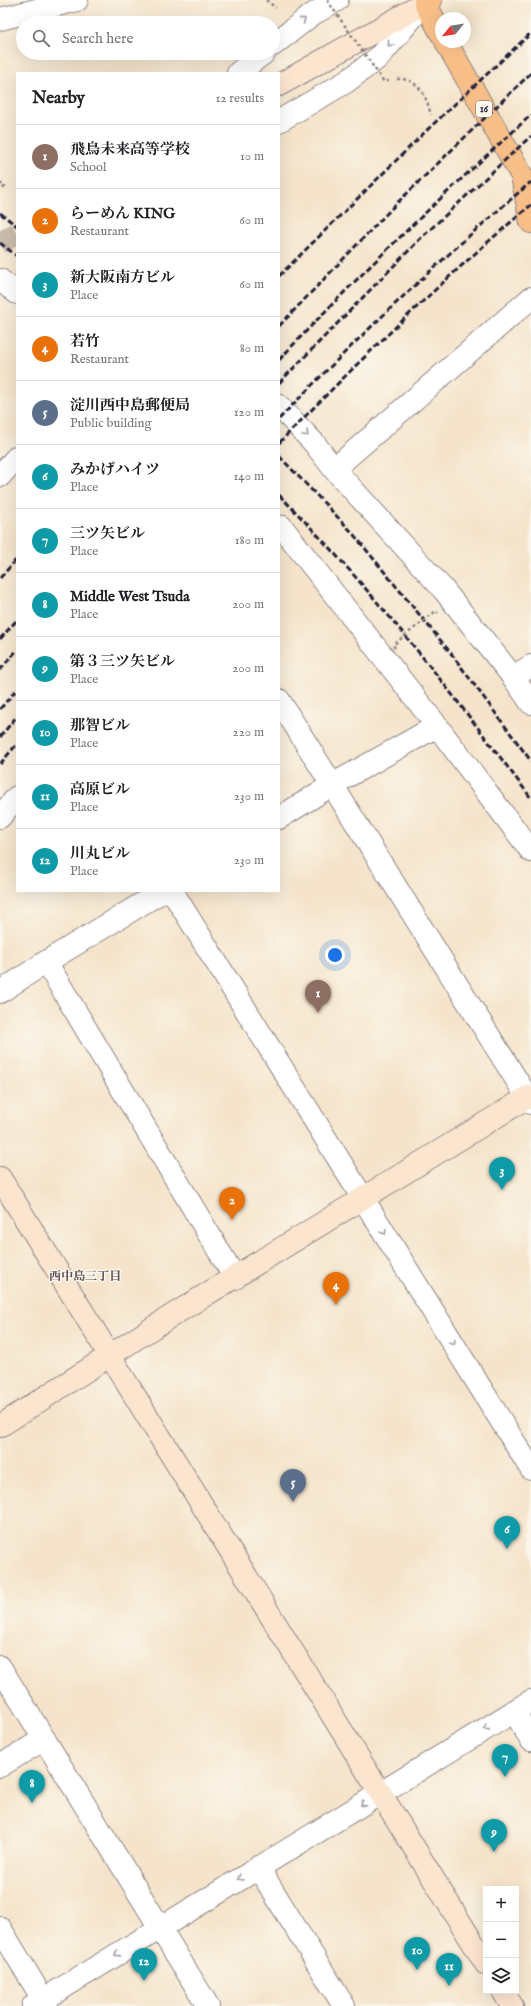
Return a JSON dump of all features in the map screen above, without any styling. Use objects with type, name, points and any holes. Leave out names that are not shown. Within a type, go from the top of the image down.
[{"type":"main road","points":[[425,1],[435,21]]},
{"type":"main road","name":"16","points":[[449,48],[526,180],[531,222]]},
{"type":"street","points":[[0,19],[50,4],[77,0]]},
{"type":"street","points":[[280,40],[310,16],[337,0]]},
{"type":"street","points":[[280,84],[425,1]]},
{"type":"street","points":[[280,120],[346,82],[379,57],[425,1]]},
{"type":"street","points":[[239,72],[255,60]]},
{"type":"street","points":[[0,280],[16,292]]},
{"type":"street","points":[[334,469],[531,298]]},
{"type":"street","points":[[280,407],[314,443],[334,469],[443,589],[522,672],[531,702]]},
{"type":"street","points":[[0,476],[16,458]]},
{"type":"street","points":[[280,528],[282,527],[437,726],[531,851]]},
{"type":"street","points":[[0,1426],[109,1356],[530,1097],[280,702]]},
{"type":"street","points":[[280,817],[332,785],[437,726]]},
{"type":"street","points":[[0,817],[16,798]]},
{"type":"street","points":[[0,992],[46,962],[161,892]]},
{"type":"street","points":[[173,892],[531,1469]]},
{"type":"street","points":[[46,962],[235,1278]]},
{"type":"street","points":[[0,1178],[483,1959]]},
{"type":"street","points":[[0,1667],[208,2006]]},
{"type":"street","points":[[0,1928],[41,2004],[258,1867],[522,1706],[531,1740]]},
{"type":"street","points":[[0,1766],[44,1739]]},
{"type":"street","points":[[258,1867],[344,2006]]},
{"type":"street","points":[[505,1994],[512,2006]]},
{"type":"path","points":[[266,0],[277,9]]},
{"type":"path","points":[[327,0],[384,82],[390,80],[408,79],[420,88],[427,100],[431,115]]},
{"type":"path","points":[[0,183],[5,186],[0,189]]},
{"type":"path","points":[[395,648],[393,645],[436,611],[438,612]]},
{"type":"tunnel","points":[[0,243],[16,234]]},
{"type":"railway","points":[[280,275],[426,131],[531,33]]},
{"type":"railway","points":[[280,325],[394,206],[531,73]]},
{"type":"railway","points":[[280,359],[402,235],[531,115]]},
{"type":"railway","points":[[280,382],[422,237],[531,136]]},
{"type":"railway","points":[[280,418],[402,298],[531,182]]},
{"type":"railway","points":[[280,442],[402,321],[465,262],[531,205]]},
{"type":"railway","points":[[0,213],[16,225]]},
{"type":"railway","points":[[0,243],[16,255]]},
{"type":"railway","points":[[280,457],[350,530],[450,652],[531,761]]},
{"type":"railway","points":[[280,496],[313,530],[379,604],[471,719],[531,798]]},
{"type":"railway","points":[[0,578],[16,560]]},
{"type":"railway","points":[[0,639],[16,621]]},
{"type":"railway","points":[[0,670],[16,651]]},
{"type":"railway","points":[[0,709],[16,690]]},
{"type":"railway","points":[[0,737],[16,717]]},
{"type":"railway","points":[[0,764],[16,745]]},
{"type":"place","name":"飛鳥未来高等学校","points":[[318,1013]]},
{"type":"place","name":"新大阪南方ビル","points":[[502,1190]]},
{"type":"place","name":"らーめん KING","points":[[232,1220]]},
{"type":"place","name":"若竹","points":[[336,1305]]},
{"type":"place","name":"淀川西中島郵便局","points":[[293,1502]]},
{"type":"place","name":"みかげハイツ","points":[[507,1549]]},
{"type":"place","name":"三ツ矢ビル","points":[[505,1777]]},
{"type":"place","name":"Middle West Tsuda","points":[[32,1803]]},
{"type":"place","name":"第３三ツ矢ビル","points":[[494,1852]]},
{"type":"place","name":"那智ビル","points":[[417,1970]]},
{"type":"place","name":"川丸ビル","points":[[144,1981]]},
{"type":"place","name":"高原ビル","points":[[449,1986]]},
{"type":"district","name":"西中島三丁目","points":[[85,1276]]}]
